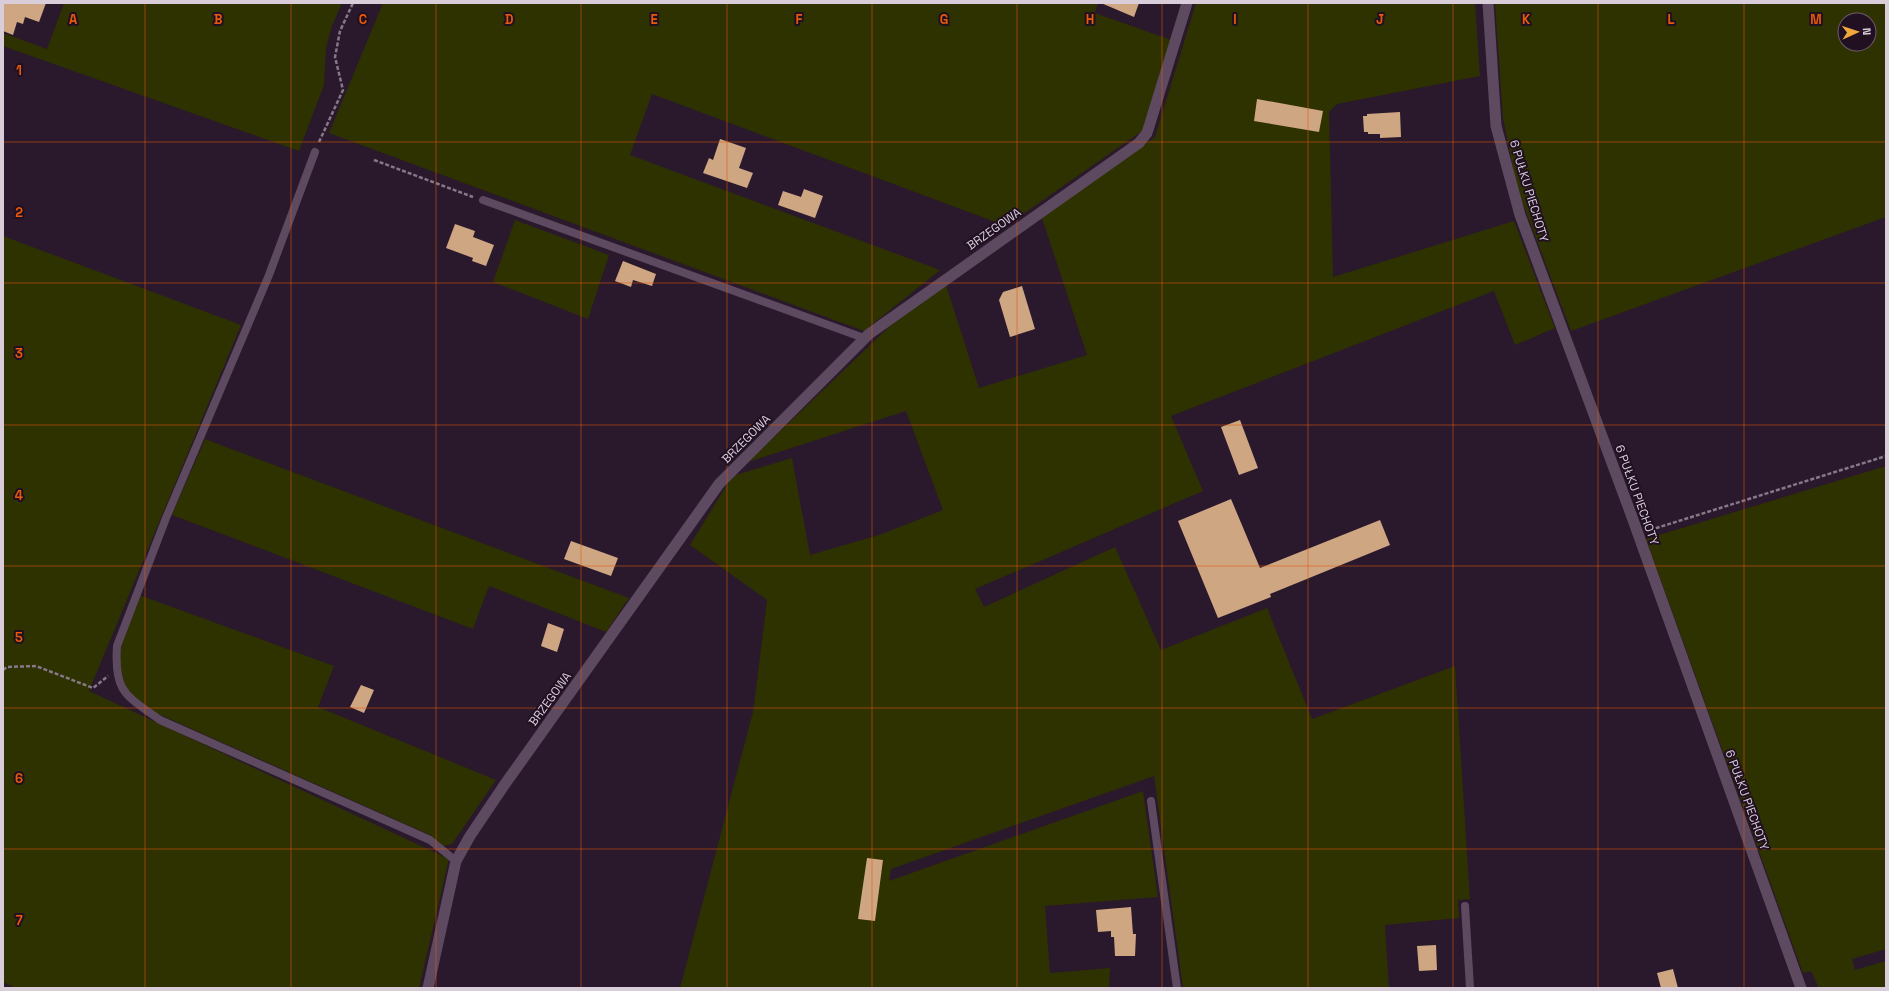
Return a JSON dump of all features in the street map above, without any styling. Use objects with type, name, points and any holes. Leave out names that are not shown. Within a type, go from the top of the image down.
[{"type":"street","name":"BRZEGOWA","points":[[428,988],[456,861],[470,836],[501,790],[719,484],[864,338],[1140,143],[1147,133],[1187,3]]},
{"type":"street","name":"6 PUŁKU PIECHOTY","points":[[1488,3],[1496,126],[1518,207],[1638,534],[1801,988]]},
{"type":"lane","points":[[315,152],[269,275],[166,518],[117,646],[116,668],[119,686],[134,702],[160,720],[430,840],[456,861]]},
{"type":"lane","points":[[483,200],[864,338]]},
{"type":"lane","points":[[1151,801],[1177,988]]},
{"type":"lane","points":[[1465,906],[1470,988]]},
{"type":"path","points":[[315,152],[343,90],[335,57],[340,31],[353,3]]},
{"type":"path","points":[[374,160],[483,200]]},
{"type":"path","points":[[1638,534],[1886,456]]},
{"type":"path","points":[[3,670],[7,667],[36,666],[93,688],[116,668]]},
{"type":"green space","points":[[64,3],[342,3],[332,26],[326,48],[324,85],[299,151],[3,46],[3,33],[47,49]]},
{"type":"green space","points":[[383,3],[1098,3],[1095,13],[1171,40],[1142,131],[1006,226],[652,94],[630,155],[940,270],[864,331],[329,133]]},
{"type":"green space","points":[[1196,3],[1475,3],[1480,76],[1337,104],[1329,112],[1333,277],[1514,221],[1555,328],[1515,345],[1494,291],[1171,416],[1203,491],[975,589],[984,607],[1115,547],[1161,650],[1267,608],[1312,719],[1455,666],[1470,899],[1458,900],[1459,918],[1385,925],[1389,988],[1183,988],[1154,776],[891,869],[889,881],[1143,791],[1158,897],[1045,906],[1050,973],[1110,968],[1109,988],[680,988],[753,712],[767,600],[690,545],[728,483],[736,475],[792,458],[810,555],[879,535],[943,510],[906,411],[748,462],[890,326],[946,285],[979,388],[1087,355],[1042,218],[1155,137]]},
{"type":"green space","points":[[1495,3],[1886,3],[1886,217],[1571,331],[1517,188],[1503,118]]},
{"type":"green space","points":[[515,220],[609,255],[588,319],[493,282]]},
{"type":"green space","points":[[3,236],[241,325],[89,691],[449,859],[419,988],[16,988],[3,982]]},
{"type":"green space","points":[[205,439],[629,598],[606,632],[489,586],[473,629],[172,515]]},
{"type":"green space","points":[[1886,466],[1886,949],[1852,959],[1855,970],[1886,961],[1886,988],[1817,988],[1818,986],[1811,971],[1803,973],[1646,539]]},
{"type":"green space","points":[[139,595],[334,666],[318,707],[496,780],[452,844],[443,846],[430,835],[154,712],[128,690],[122,676],[120,664],[120,652],[126,629]]},
{"type":"building","points":[[3,3],[46,3],[39,22],[25,17],[23,24],[17,22],[13,35],[3,31]]},
{"type":"building","points":[[1101,3],[1139,3],[1134,17]]},
{"type":"building","points":[[1257,99],[1323,111],[1319,132],[1254,121]]},
{"type":"building","points":[[1400,112],[1401,137],[1380,138],[1380,134],[1368,134],[1368,132],[1364,132],[1363,116],[1367,116],[1367,114]]},
{"type":"building","points":[[720,139],[746,148],[739,168],[753,173],[747,188],[703,173],[709,158],[713,160]]},
{"type":"building","points":[[804,189],[823,196],[815,218],[778,205],[783,191],[801,197]]},
{"type":"building","points":[[455,224],[475,231],[473,237],[494,245],[486,266],[472,261],[473,258],[446,248]]},
{"type":"building","points":[[623,261],[656,274],[652,286],[633,280],[631,287],[615,281]]},
{"type":"building","points":[[1022,286],[1035,329],[1010,337],[999,300],[1003,292]]},
{"type":"building","points":[[1240,420],[1258,468],[1239,475],[1221,427]]},
{"type":"building","points":[[1231,499],[1260,568],[1380,520],[1390,545],[1270,594],[1271,597],[1218,618],[1178,521]]},
{"type":"building","points":[[571,541],[618,558],[611,576],[564,559]]},
{"type":"building","points":[[548,623],[564,629],[557,652],[541,646]]},
{"type":"building","points":[[361,685],[374,690],[364,713],[350,707]]},
{"type":"building","points":[[867,858],[883,860],[875,921],[858,919]]},
{"type":"building","points":[[1131,907],[1133,934],[1136,934],[1135,956],[1115,956],[1114,937],[1111,937],[1111,931],[1098,932],[1096,910]]},
{"type":"building","points":[[1436,945],[1437,970],[1419,971],[1417,946]]},
{"type":"building","points":[[1673,969],[1678,988],[1661,988],[1657,973]]}]
